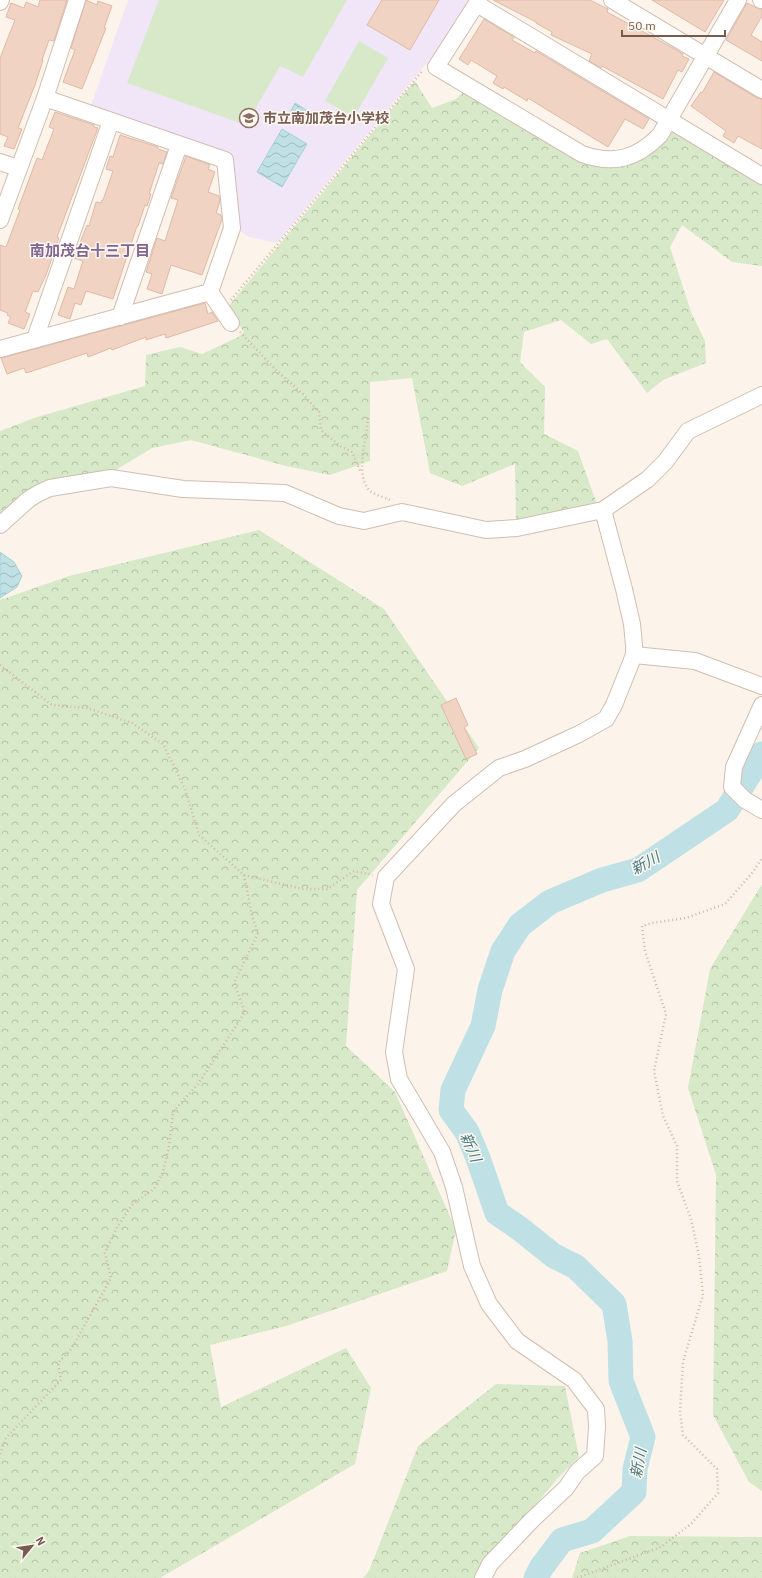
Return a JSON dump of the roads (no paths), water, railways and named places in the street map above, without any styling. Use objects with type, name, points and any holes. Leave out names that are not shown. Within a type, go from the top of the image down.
[{"type":"street","points":[[0,220],[45,98],[77,0]]},
{"type":"street","points":[[612,0],[762,90]]},
{"type":"street","points":[[738,0],[705,56],[669,120],[660,135],[652,143],[634,155],[613,160],[592,157],[565,144],[436,67],[478,2],[669,120],[762,176]]},
{"type":"street","points":[[45,98],[225,160],[232,228],[210,292]]},
{"type":"street","points":[[36,339],[111,121]]},
{"type":"street","points":[[120,317],[180,145]]},
{"type":"street","points":[[0,162],[18,168]]},
{"type":"street","points":[[0,349],[210,292]]},
{"type":"street","points":[[210,292],[226,317]]},
{"type":"street","points":[[0,525],[29,500],[50,488],[112,478],[183,489],[285,493],[339,516],[364,521],[402,512],[486,530],[517,528],[603,510],[648,479],[665,462],[688,431],[762,395]]},
{"type":"street","points":[[483,1578],[490,1564],[532,1520],[566,1488],[577,1472],[595,1456],[597,1427],[596,1409],[574,1380],[517,1341],[489,1304],[472,1266],[454,1187],[442,1152],[399,1079],[394,1052],[406,969],[381,904],[386,877],[454,804],[499,768],[525,759],[579,734],[606,719],[614,705],[634,655],[632,624],[603,510]]},
{"type":"street","points":[[634,655],[695,661],[762,686]]},
{"type":"street","points":[[762,705],[734,767],[732,787],[745,800],[762,810]]},
{"type":"water","points":[[295,103],[313,114],[306,125],[289,115]]},
{"type":"water","points":[[282,129],[307,144],[282,187],[257,172]]},
{"type":"water","points":[[0,552],[14,562],[22,576],[17,587],[0,598]]},
{"type":"waterway","name":"新川","points":[[536,1578],[541,1568],[562,1540],[592,1531],[634,1492],[635,1469],[643,1437],[621,1381],[620,1341],[614,1304],[576,1267],[554,1256],[519,1228],[497,1213],[478,1158],[467,1132],[451,1110],[453,1090],[483,1026],[490,990],[503,951],[520,925],[550,902],[602,880],[638,870],[727,810],[762,754]]},
{"type":"place","name":"市立南加茂台小学校","points":[[249,118]]},
{"type":"district","name":"南加茂台十三丁目","points":[[90,250]]}]
